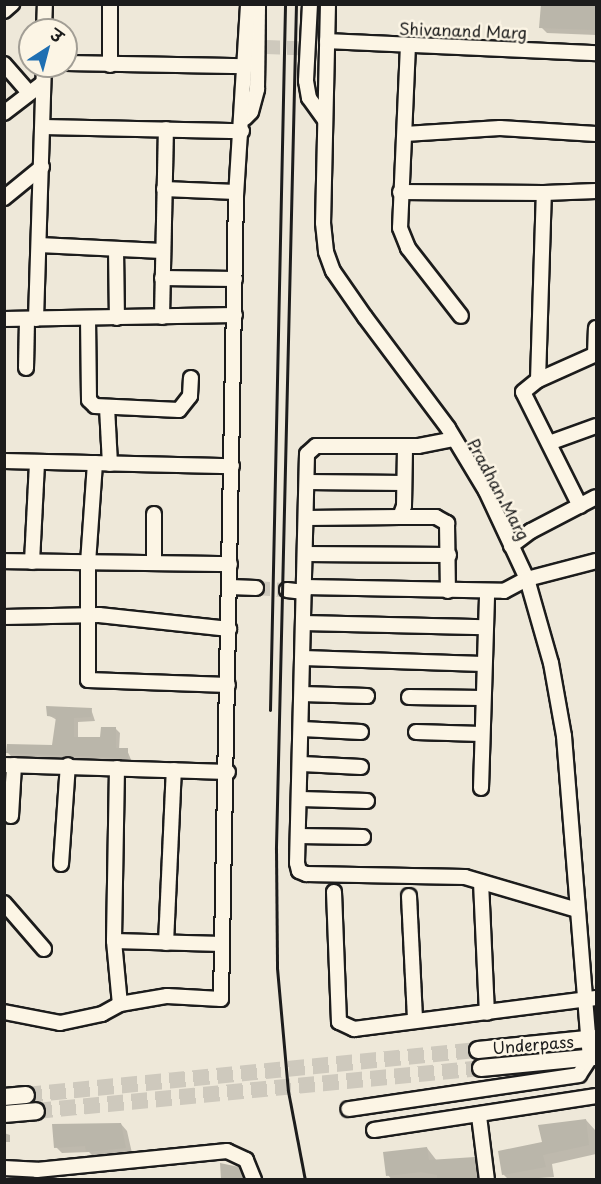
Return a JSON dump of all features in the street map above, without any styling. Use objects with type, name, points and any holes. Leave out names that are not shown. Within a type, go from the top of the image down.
[{"type":"main road","name":"Underpass","points":[[478,1050],[592,1039]]},
{"type":"main road","name":"Underpass","points":[[482,1068],[593,1057]]},
{"type":"main road","points":[[4,1097],[26,1095]]},
{"type":"main road","points":[[4,1114],[36,1111]]},
{"type":"street","points":[[4,11],[12,4]]},
{"type":"street","points":[[110,4],[110,65]]},
{"type":"street","points":[[4,1012],[60,1023],[102,1014],[120,1004],[167,996],[221,999],[228,772],[236,192],[243,125],[248,4]]},
{"type":"street","points":[[243,125],[251,112],[257,89],[262,47],[258,4]]},
{"type":"street","points":[[310,4],[303,48],[309,98],[325,120]]},
{"type":"street","name":"Pradhan Marg","points":[[328,4],[323,223],[333,271],[425,394],[454,439],[486,491],[527,579],[558,697],[577,910],[590,1000],[593,1057]]},
{"type":"street","name":"Shivanand Marg","points":[[327,41],[597,52]]},
{"type":"street","points":[[408,45],[400,228],[408,248],[460,316]]},
{"type":"street","points":[[4,64],[29,93]]},
{"type":"street","points":[[78,64],[246,66]]},
{"type":"street","points":[[26,368],[39,245],[43,78]]},
{"type":"street","points":[[4,113],[43,83]]},
{"type":"street","points":[[43,127],[166,129],[243,125]]},
{"type":"street","points":[[405,134],[500,128],[597,134]]},
{"type":"street","points":[[162,317],[166,129]]},
{"type":"street","points":[[4,198],[42,167]]},
{"type":"street","points":[[164,189],[236,192]]},
{"type":"street","points":[[400,192],[597,191]]},
{"type":"street","points":[[538,380],[544,193]]},
{"type":"street","points":[[39,245],[162,251]]},
{"type":"street","points":[[116,249],[117,318]]},
{"type":"street","points":[[162,278],[235,279]]},
{"type":"street","points":[[4,320],[235,315]]},
{"type":"street","points":[[88,318],[89,400],[95,406],[179,410],[190,396],[191,378]]},
{"type":"street","points":[[580,506],[523,392],[538,380],[596,355],[597,328]]},
{"type":"street","points":[[107,407],[102,464],[88,562],[88,680],[228,685]]},
{"type":"street","points":[[549,443],[597,426]]},
{"type":"street","points":[[454,439],[405,446],[316,446],[307,454],[302,764],[297,863],[306,874],[465,878],[577,910]]},
{"type":"street","points":[[400,517],[405,446]]},
{"type":"street","points":[[4,461],[232,466]]},
{"type":"street","points":[[32,562],[37,462]]},
{"type":"street","points":[[307,482],[404,483]]},
{"type":"street","points":[[511,546],[597,497]]},
{"type":"street","points":[[154,514],[154,563]]},
{"type":"street","points":[[306,518],[436,517],[447,523],[448,591]]},
{"type":"street","points":[[305,554],[449,555]]},
{"type":"street","points":[[4,561],[231,564]]},
{"type":"street","points":[[287,590],[504,591],[527,579],[597,561]]},
{"type":"street","points":[[230,587],[256,588]]},
{"type":"street","points":[[481,788],[487,592]]},
{"type":"street","points":[[4,617],[88,616],[229,629]]},
{"type":"street","points":[[303,623],[485,627]]},
{"type":"street","points":[[303,658],[483,664]]},
{"type":"street","points":[[302,694],[367,696]]},
{"type":"street","points":[[409,697],[482,698]]},
{"type":"street","points":[[302,729],[361,732]]},
{"type":"street","points":[[416,732],[482,734]]},
{"type":"street","points":[[302,764],[361,767]]},
{"type":"street","points":[[11,816],[9,765],[68,765],[228,772]]},
{"type":"street","points":[[61,864],[68,765]]},
{"type":"street","points":[[117,768],[114,941],[120,1004]]},
{"type":"street","points":[[166,943],[174,770]]},
{"type":"street","points":[[300,799],[367,801]]},
{"type":"street","points":[[298,836],[363,837]]},
{"type":"street","points":[[481,882],[487,1013]]},
{"type":"street","points":[[334,892],[339,1022],[354,1029],[416,1019],[590,1000]]},
{"type":"street","points":[[409,896],[416,1019]]},
{"type":"street","points":[[4,903],[44,949]]},
{"type":"street","points":[[114,941],[222,944]]},
{"type":"street","points":[[348,1109],[579,1075],[593,1057]]},
{"type":"street","points":[[523,1085],[526,1108]]},
{"type":"street","points":[[374,1130],[479,1116],[597,1096]]},
{"type":"street","points":[[479,1116],[487,1179]]},
{"type":"street","points":[[4,1168],[36,1175],[227,1151],[246,1160],[254,1179]]},
{"type":"street","points":[[4,1158],[36,1175]]},
{"type":"building","points":[[541,4],[597,4],[597,30],[539,28]]},
{"type":"building","points":[[46,706],[92,708],[91,717],[74,718],[74,737],[100,737],[101,727],[116,727],[116,748],[128,748],[128,758],[6,753],[7,744],[52,745],[56,717],[47,716]]},
{"type":"building","points":[[586,1119],[589,1145],[543,1155],[546,1167],[502,1175],[498,1151],[542,1142],[538,1125]]},
{"type":"building","points":[[121,1123],[126,1148],[86,1152],[85,1146],[54,1148],[52,1124]]},
{"type":"building","points":[[427,1147],[429,1160],[475,1157],[477,1179],[437,1179],[437,1175],[421,1172],[386,1176],[383,1152]]},
{"type":"building","points":[[220,1163],[239,1167],[242,1179],[221,1179]]},
{"type":"tunnel","points":[[266,47],[299,48]]},
{"type":"tunnel","points":[[256,588],[287,590]]},
{"type":"tunnel","points":[[26,1095],[478,1050]]},
{"type":"tunnel","points":[[36,1111],[481,1068]]},
{"type":"railway","points":[[270,710],[285,4]]},
{"type":"railway","points":[[296,4],[276,849],[277,968],[288,1091],[305,1180]]}]
